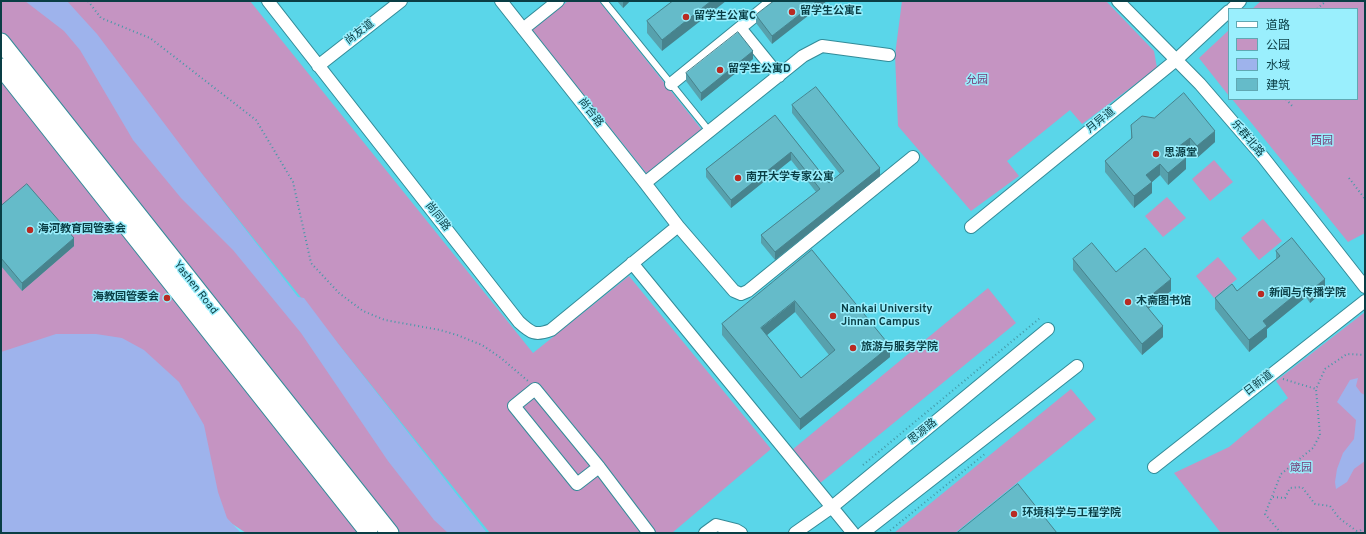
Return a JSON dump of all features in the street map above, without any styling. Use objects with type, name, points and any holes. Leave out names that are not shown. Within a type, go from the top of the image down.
[{"type":"main road","name":"Yashen Road","points":[[1,42],[390,533]]},
{"type":"main road","name":"Yashen Road","points":[[1,67],[369,533]]},
{"type":"street","name":"尚同路","points":[[268,1],[519,322],[528,330],[539,334],[551,330],[678,226]]},
{"type":"street","name":"尚友道","points":[[318,66],[401,1]]},
{"type":"street","name":"尚合路","points":[[501,1],[678,226],[734,290],[741,294],[752,287],[913,157]]},
{"type":"street","points":[[523,29],[558,1]]},
{"type":"street","points":[[671,84],[773,1]]},
{"type":"street","name":"乐群北路","points":[[1118,1],[1200,84],[1263,157],[1365,287]]},
{"type":"street","name":"月异道","points":[[971,227],[1176,60],[1228,12]]},
{"type":"street","points":[[740,28],[779,76]]},
{"type":"street","points":[[646,184],[803,56],[822,46],[889,55]]},
{"type":"street","points":[[632,263],[853,533]]},
{"type":"street","name":"日新道","points":[[1154,467],[1365,301]]},
{"type":"street","name":"思源路","points":[[795,533],[832,507],[1048,329]]},
{"type":"street","points":[[863,533],[1077,366]]},
{"type":"street","points":[[599,467],[577,484],[514,406],[535,389],[599,467],[648,533]]},
{"type":"street","points":[[705,533],[716,525],[736,530],[741,533]]},
{"type":"lane","points":[[604,1],[710,132]]},
{"type":"path","points":[[88,1],[101,18],[150,38],[256,120],[293,182],[311,263],[339,293],[363,311],[385,320],[440,330],[482,345],[502,358],[520,373],[535,389]]},
{"type":"path","points":[[1318,8],[1326,1]]},
{"type":"path","points":[[1287,100],[1293,107]]},
{"type":"path","points":[[1349,178],[1365,199]]},
{"type":"path","points":[[860,468],[1040,318]]},
{"type":"path","points":[[1281,533],[1265,514],[1281,474],[1313,448],[1320,435],[1316,389],[1325,369],[1347,354],[1365,355]]},
{"type":"path","points":[[1271,375],[1316,389]]},
{"type":"path","points":[[1272,497],[1285,498],[1290,488],[1302,487],[1315,504],[1330,506],[1339,518],[1358,533],[1361,530],[1365,530]]},
{"type":"shaded area","name":"Nankai University Jinnan Campus","points":[[50,1],[1365,1],[1365,533],[473,533]]},
{"type":"green space","points":[[1,1],[46,1],[468,533],[246,533],[1,371]]},
{"type":"green space","points":[[63,1],[250,1],[533,353],[629,276],[771,449],[672,533],[490,533]]},
{"type":"green space","points":[[568,1],[599,1],[702,130],[647,174],[532,30]]},
{"type":"green space","name":"允园","points":[[902,1],[1106,1],[1154,51],[1157,68],[1082,124],[1070,110],[1007,161],[1019,176],[971,211],[898,126],[895,55]]},
{"type":"green space","name":"西园","points":[[1261,1],[1365,1],[1365,233],[1348,242],[1233,100],[1358,100],[1358,8],[1253,8]]},
{"type":"green space","points":[[1228,31],[1228,95],[1199,58]]},
{"type":"green space","points":[[1214,160],[1233,182],[1210,201],[1192,179]]},
{"type":"green space","points":[[1167,197],[1186,218],[1163,237],[1145,216]]},
{"type":"green space","points":[[1263,219],[1282,241],[1259,260],[1241,238]]},
{"type":"green space","points":[[1218,257],[1237,279],[1214,298],[1196,276]]},
{"type":"green space","points":[[988,288],[1016,323],[819,484],[792,450]]},
{"type":"green space","name":"箴园","points":[[1365,312],[1365,533],[1221,533],[1174,473],[1229,447],[1288,398],[1276,381]]},
{"type":"green space","points":[[1071,389],[1096,419],[955,533],[894,533]]},
{"type":"water","points":[[25,1],[67,1],[97,34],[203,175],[298,297],[304,298],[487,533],[448,533],[434,520],[388,461],[301,333],[233,250],[181,198],[133,140],[80,50],[64,31]]},
{"type":"water","points":[[56,334],[96,334],[122,338],[144,350],[179,382],[204,425],[218,492],[227,518],[241,533],[1,533],[1,352]]},
{"type":"water","points":[[1358,378],[1356,386],[1361,393],[1365,395],[1365,461],[1354,469],[1347,482],[1336,489],[1335,482],[1337,469],[1343,453],[1354,439],[1356,420],[1337,402],[1350,380]]},
{"type":"building","points":[[673,1],[711,1],[662,40],[647,21]]},
{"type":"building","name":"留学生公寓E","points":[[774,1],[817,1],[772,36],[756,15]]},
{"type":"building","name":"留学生公寓D","points":[[738,32],[753,51],[701,93],[686,73]]},
{"type":"building","name":"南开大学专家公寓","points":[[816,87],[880,168],[775,252],[761,235],[820,189],[791,152],[731,200],[706,169],[775,115],[829,183],[844,171],[792,105]]},
{"type":"building","name":"思源堂","points":[[1184,93],[1215,131],[1197,146],[1190,138],[1178,147],[1186,158],[1168,173],[1160,164],[1146,175],[1152,182],[1134,196],[1105,161],[1132,138],[1131,125],[1142,116],[1154,118]]},
{"type":"building","name":"海河教育园管委会","points":[[27,184],[74,238],[22,283],[1,258],[1,206]]},
{"type":"building","points":[[1292,238],[1325,279],[1310,291],[1306,286],[1263,321],[1267,326],[1249,340],[1215,298],[1232,284],[1237,291],[1280,256],[1276,251]]},
{"type":"building","name":"木斋图书馆","points":[[1092,243],[1116,272],[1145,248],[1171,279],[1143,302],[1163,326],[1142,344],[1073,259]]},
{"type":"building","name":"旅游与服务学院","points":[[812,250],[890,346],[800,419],[722,324]],"holes":[[[795,301],[835,350],[801,378],[761,328]]]},
{"type":"building","points":[[1018,484],[1057,533],[957,533]]},
{"type":"place","name":"留学生公寓E","points":[[792,12]]},
{"type":"place","name":"留学生公寓C","points":[[686,17]]},
{"type":"place","name":"留学生公寓D","points":[[720,70]]},
{"type":"place","name":"思源堂","points":[[1156,154]]},
{"type":"place","name":"南开大学专家公寓","points":[[738,178]]},
{"type":"place","name":"海河教育园管委会","points":[[30,230]]},
{"type":"place","name":"新闻与传播学院","points":[[1261,294]]},
{"type":"place","name":"海教园管委会","points":[[167,298]]},
{"type":"place","name":"木斋图书馆","points":[[1128,302]]},
{"type":"place","name":"Nankai University Jinnan Campus","points":[[833,316]]},
{"type":"place","name":"旅游与服务学院","points":[[853,348]]},
{"type":"place","name":"环境科学与工程学院","points":[[1014,514]]}]
